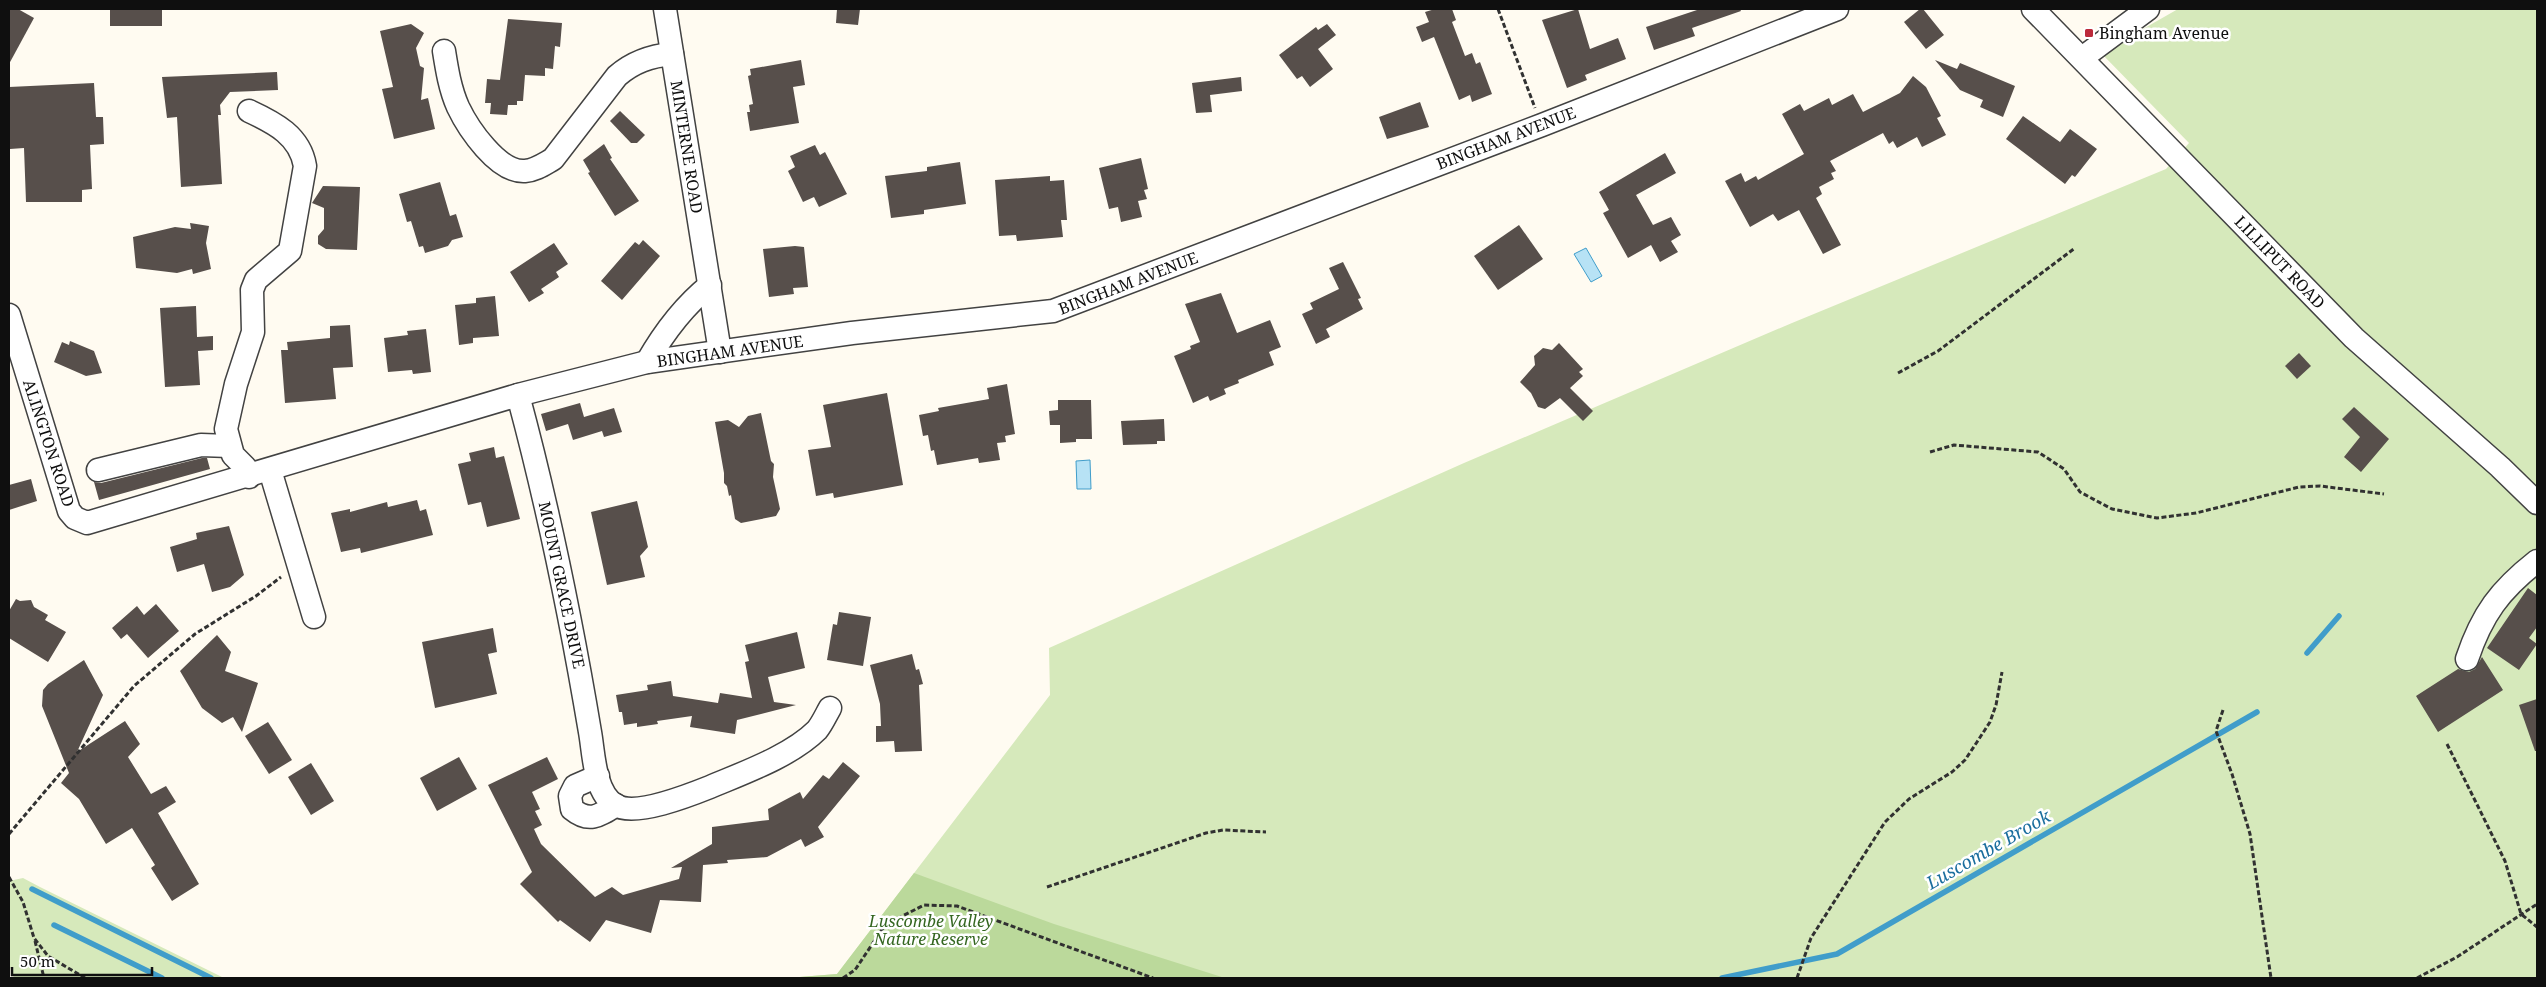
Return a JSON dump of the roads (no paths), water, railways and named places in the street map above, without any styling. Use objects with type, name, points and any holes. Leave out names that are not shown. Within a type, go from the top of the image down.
[{"type":"street","name":"MINTERNE ROAD","points":[[664,9],[720,352]]},
{"type":"street","name":"BINGHAM AVENUE","points":[[270,470],[518,395],[648,362],[852,333],[1053,311],[1542,125],[1837,9]]},
{"type":"street","name":"LILLIPUT ROAD","points":[[2033,9],[2354,338],[2500,467],[2537,503]]},
{"type":"street","points":[[2082,58],[2148,9]]},
{"type":"street","points":[[444,51],[449,80],[458,106],[474,133],[488,152],[506,166],[523,171],[538,168],[553,158],[617,76],[627,67],[649,57],[672,54]]},
{"type":"street","points":[[249,111],[273,122],[288,133],[303,155],[305,166],[290,251],[256,280],[252,290],[252,332],[229,411],[226,429],[228,446],[233,455],[246,467],[249,476]]},
{"type":"street","points":[[648,362],[656,348],[695,297],[710,285]]},
{"type":"street","name":"ALINGTON ROAD","points":[[9,315],[69,511],[75,518],[87,523],[99,521],[270,470]]},
{"type":"street","name":"MOUNT GRACE DRIVE","points":[[518,395],[572,628],[598,776],[608,799],[616,806]]},
{"type":"street","points":[[98,470],[201,444],[228,446]]},
{"type":"street","points":[[270,470],[314,617]]},
{"type":"street","points":[[2467,659],[2477,629],[2503,590],[2537,561]]},
{"type":"street","points":[[598,776],[574,786],[570,796],[572,809],[581,816],[592,817],[616,806],[623,808],[641,807],[669,801],[736,777],[802,742],[818,729],[830,708]]},
{"type":"water","points":[[1586,248],[1602,276],[1591,282],[1574,254]]},
{"type":"water","points":[[1090,460],[1091,489],[1077,489],[1076,461]]},
{"type":"waterway","points":[[2307,653],[2339,616]]},
{"type":"waterway","name":"Luscombe Brook","points":[[1722,978],[1837,954],[2257,712]]},
{"type":"waterway","name":"Luscombe Brook","points":[[32,889],[211,978]]},
{"type":"waterway","points":[[54,925],[162,978]]},
{"type":"place","name":"Bingham Avenue","points":[[2089,33]]},
{"type":"park label","name":"Luscombe Valley Nature Reserve","points":[[931,930]]}]
